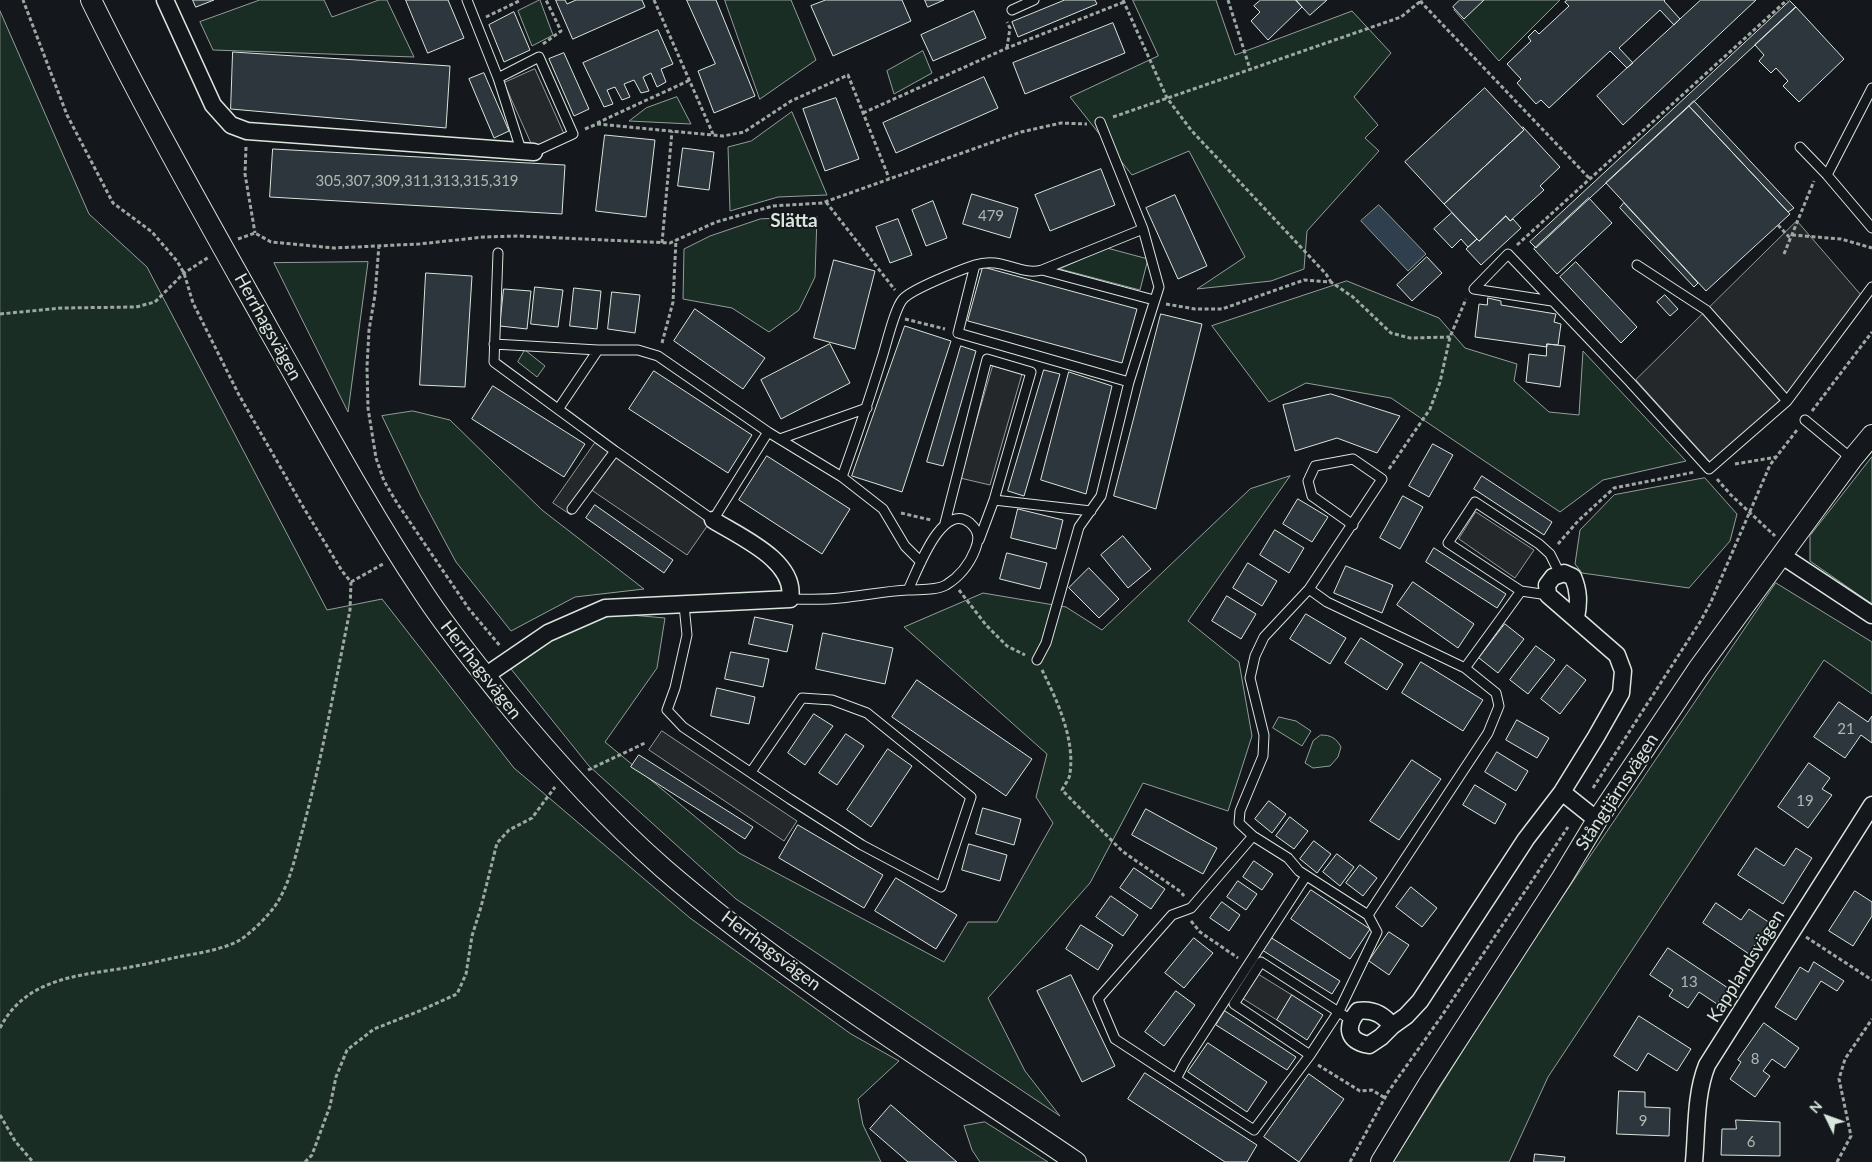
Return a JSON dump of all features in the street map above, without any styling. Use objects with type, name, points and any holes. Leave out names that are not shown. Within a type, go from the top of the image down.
[{"type":"street","name":"Herrhagsvägen","points":[[91,0],[214,231],[356,484],[399,555],[448,629],[542,746],[586,795],[663,867],[754,941],[1076,1162]]},
{"type":"street","points":[[165,0],[213,105],[231,125],[247,131],[472,149],[527,151]]},
{"type":"street","name":"Stångtjärnsvägen","points":[[1381,1162],[1597,820],[1698,669],[1872,434]]},
{"type":"street","points":[[485,676],[548,633],[605,608],[790,599],[792,589],[784,568],[762,550],[713,520]]},
{"type":"street","points":[[1781,555],[1872,615]]},
{"type":"street","points":[[1387,1031],[1379,1014],[1369,1010],[1345,1015],[1352,1036],[1359,1043],[1369,1045],[1387,1031],[1406,1016],[1420,1000],[1526,839],[1562,792],[1621,693],[1623,671],[1617,655],[1548,595],[1547,584],[1552,577],[1564,573],[1573,577],[1577,587],[1579,604],[1576,618]]},
{"type":"street","points":[[1562,792],[1597,820]]},
{"type":"street","name":"Kapplandsvägen","points":[[1694,1162],[1699,1095],[1707,1065],[1872,805]]},
{"type":"lane","points":[[467,0],[527,151],[573,134],[538,57],[498,78]]},
{"type":"lane","points":[[1012,10],[1034,0]]},
{"type":"lane","points":[[1827,175],[1872,88]]},
{"type":"lane","points":[[1037,660],[1046,643],[1080,527],[1101,496],[1129,382],[1159,287],[1143,229],[1100,122]]},
{"type":"lane","points":[[1800,147],[1827,175],[1872,228]]},
{"type":"lane","points":[[842,477],[867,408],[902,300],[916,290],[975,265],[992,261],[1033,272],[1143,229]]},
{"type":"lane","points":[[498,253],[494,362],[713,520],[768,432]]},
{"type":"lane","points":[[1474,289],[1508,254],[1630,382],[1709,469],[1787,401],[1872,287]]},
{"type":"lane","points":[[975,265],[958,333],[1129,382]]},
{"type":"lane","points":[[1637,266],[1706,310],[1787,401]]},
{"type":"lane","points":[[1042,270],[1154,300]]},
{"type":"lane","points":[[1474,289],[1552,301]]},
{"type":"lane","points":[[494,344],[598,350],[638,350],[658,356],[768,432],[842,477],[883,509],[905,546],[921,562]]},
{"type":"lane","points":[[559,408],[598,350]]},
{"type":"lane","points":[[790,599],[838,599],[908,590],[926,590],[945,586],[962,573],[972,558],[994,500],[1031,372],[987,359],[945,523],[934,537],[908,590]]},
{"type":"lane","points":[[780,439],[867,408]]},
{"type":"lane","points":[[1805,420],[1852,459]]},
{"type":"lane","points":[[572,509],[615,451]]},
{"type":"lane","points":[[1253,836],[1191,908],[1172,915],[1098,999],[1115,1039],[1254,1130],[1310,1055],[1345,1015],[1350,984],[1377,932],[1368,915],[1306,876],[1288,858],[1253,836],[1239,823],[1240,811],[1263,756],[1264,735],[1250,678],[1255,656],[1264,637],[1309,589],[1353,525],[1382,479],[1353,459],[1315,466],[1308,481],[1312,496],[1353,525]]},
{"type":"lane","points":[[994,500],[1091,510]]},
{"type":"lane","points":[[1548,595],[1521,591],[1448,543],[1475,502],[1539,544],[1550,554],[1560,574]]},
{"type":"lane","points":[[945,523],[962,519],[968,522],[977,532],[979,540]]},
{"type":"lane","points":[[1309,589],[1327,602],[1465,668],[1496,693],[1498,706],[1488,733],[1368,915]]},
{"type":"lane","points":[[1465,668],[1521,591]]},
{"type":"lane","points":[[684,605],[687,635],[675,688],[667,710],[683,727],[751,772],[862,845],[941,887],[972,797],[867,713],[832,700],[802,698],[751,772]]},
{"type":"lane","points":[[1176,1079],[1185,1062],[1306,876]]},
{"type":"lane","points":[[1310,1055],[1234,1004],[1261,962],[1345,1015]]},
{"type":"path","points":[[0,1028],[6,1016],[14,1007],[28,994],[43,987],[85,974],[121,969],[218,948],[240,940],[274,907],[290,875],[310,801],[350,610],[351,582],[342,571],[302,506],[239,395],[193,303],[184,273],[177,261],[152,232],[113,203],[67,115],[23,0]]},
{"type":"path","points":[[476,21],[521,0]]},
{"type":"path","points":[[538,57],[543,43],[561,31],[546,0]]},
{"type":"path","points":[[654,0],[713,135]]},
{"type":"path","points":[[1228,0],[1250,69]]},
{"type":"path","points":[[1508,254],[1787,0]]},
{"type":"path","points":[[863,114],[1007,48],[1124,1],[1167,98],[1191,130],[1332,282],[1353,297],[1391,333],[1410,338],[1450,336]]},
{"type":"path","points":[[234,240],[255,233],[271,242],[334,248],[518,236],[670,243],[716,222],[773,206],[826,202],[1021,132],[1061,123],[1094,124],[1400,17],[1421,1],[1590,179]]},
{"type":"path","points":[[597,124],[724,136],[744,132],[791,101],[848,75],[889,178]]},
{"type":"path","points":[[573,134],[690,80]]},
{"type":"path","points":[[247,131],[244,174],[255,233]]},
{"type":"path","points":[[662,243],[672,131]]},
{"type":"path","points":[[1784,254],[1820,168]]},
{"type":"path","points":[[826,202],[902,300]]},
{"type":"path","points":[[1778,224],[1791,236],[1841,239],[1872,248]]},
{"type":"path","points":[[658,356],[672,302],[676,240]]},
{"type":"path","points":[[379,246],[375,295],[369,330],[367,367],[368,408],[376,458],[384,481],[397,503],[469,609],[511,659]]},
{"type":"path","points":[[0,314],[62,308],[136,307],[155,302],[184,273],[214,254]]},
{"type":"path","points":[[1154,300],[1195,309],[1222,309],[1304,280],[1332,282]]},
{"type":"path","points":[[1382,479],[1430,409],[1440,382],[1450,336],[1466,297],[1474,289]]},
{"type":"path","points":[[895,317],[958,333]]},
{"type":"path","points":[[1550,554],[1578,521],[1614,488],[1777,456]]},
{"type":"path","points":[[1709,469],[1731,495],[1777,538],[1781,555]]},
{"type":"path","points":[[883,509],[945,523]]},
{"type":"path","points":[[351,582],[399,555]]},
{"type":"path","points":[[951,581],[986,626],[1007,646],[1037,660],[1052,691],[1069,736],[1070,775],[1062,790],[1122,851],[1181,892],[1191,908],[1191,922],[1200,932],[1237,956],[1242,976]]},
{"type":"path","points":[[305,1162],[312,1155],[330,1106],[336,1077],[347,1050],[374,1029],[456,994],[466,974],[472,936],[497,843],[509,830],[532,818],[556,786],[571,777],[645,743]]},
{"type":"path","points":[[1793,928],[1872,980]]},
{"type":"path","points":[[1837,1162],[1851,1136],[1838,1078],[1844,1059],[1872,1019]]},
{"type":"path","points":[[1310,1055],[1315,1063],[1360,1091],[1372,1090],[1385,1098]]},
{"type":"path","points":[[0,1115],[15,1141],[32,1162]]},
{"type":"green space","points":[[260,0],[324,0],[332,17],[379,0],[387,0],[414,57],[213,50],[200,22]]},
{"type":"green space","points":[[540,0],[553,35],[532,46],[518,11]]},
{"type":"green space","points":[[725,0],[791,0],[816,60],[760,99]]},
{"type":"green space","points":[[1133,0],[1216,0],[1235,55],[1352,11],[1391,53],[1354,97],[1378,125],[1365,138],[1379,151],[1307,231],[1304,269],[1271,281],[1197,289],[1245,257],[1189,151],[1132,175],[1070,97],[1158,56]]},
{"type":"green space","points":[[1465,0],[1560,0],[1499,61],[1454,10]]},
{"type":"green space","points":[[0,11],[89,214],[147,267],[327,610],[382,599],[514,768],[690,918],[851,1034],[899,1061],[858,1099],[863,1125],[881,1162],[0,1162]]},
{"type":"green space","points":[[923,51],[932,73],[894,94],[887,71]]},
{"type":"green space","points":[[677,97],[691,124],[629,121],[646,108]]},
{"type":"green space","points":[[792,112],[827,195],[778,197],[730,211],[728,147],[751,141]]},
{"type":"green space","points":[[817,217],[815,277],[799,310],[769,332],[732,308],[683,299],[684,249],[710,236],[760,219]]},
{"type":"green space","points":[[1107,248],[1148,259],[1140,290],[1060,269]]},
{"type":"green space","points":[[368,262],[348,412],[274,263]]},
{"type":"green space","points":[[1347,281],[1439,318],[1465,348],[1517,364],[1514,381],[1549,412],[1579,415],[1583,351],[1686,461],[1603,480],[1560,512],[1391,398],[1306,383],[1269,402],[1212,326]]},
{"type":"green space","points":[[525,350],[545,366],[537,377],[518,362]]},
{"type":"green space","points":[[413,411],[450,420],[542,510],[644,589],[575,597],[511,631],[456,562],[420,495],[382,416]]},
{"type":"green space","points":[[1872,457],[1872,604],[1810,561],[1810,536]]},
{"type":"green space","points":[[1290,476],[1188,621],[1239,662],[1252,736],[1228,811],[1143,783],[1090,883],[988,998],[1025,1071],[1060,1116],[736,899],[589,766],[511,669],[574,625],[619,614],[665,618],[657,668],[605,742],[739,853],[944,962],[968,922],[997,922],[1053,823],[1036,797],[1047,754],[904,627],[983,593],[1066,607],[1102,630],[1250,489]]},
{"type":"green space","points":[[1705,478],[1737,514],[1730,541],[1689,588],[1582,573],[1575,564],[1580,530],[1614,495]]},
{"type":"green space","points":[[1776,583],[1872,642],[1872,694],[1824,660],[1548,1077],[1509,1162],[1393,1162],[1523,955]]},
{"type":"green space","points":[[1279,717],[1296,721],[1311,731],[1302,746],[1273,728]]},
{"type":"green space","points":[[1321,735],[1333,738],[1341,747],[1338,757],[1330,766],[1313,768],[1305,763],[1313,741]]},
{"type":"green space","points":[[985,1122],[1048,1162],[980,1162],[972,1150],[964,1126]]},
{"type":"shaded area","points":[[535,69],[565,136],[534,150],[504,83]]},
{"type":"shaded area","points":[[1797,221],[1861,295],[1788,394],[1710,462],[1636,380]]},
{"type":"shaded area","points":[[993,366],[1022,374],[990,485],[960,478]]},
{"type":"shaded area","points":[[595,443],[710,522],[687,555],[590,489],[571,515],[553,503]]},
{"type":"shaded area","points":[[1476,512],[1534,550],[1515,578],[1459,539]]},
{"type":"shaded area","points":[[662,731],[797,821],[784,841],[649,750]]},
{"type":"shaded area","points":[[1258,974],[1292,995],[1277,1020],[1242,998]]},
{"type":"water","points":[[1379,205],[1426,254],[1408,271],[1361,221]]},
{"type":"building","points":[[193,0],[214,0],[196,7]]},
{"type":"building","points":[[406,0],[448,0],[464,38],[428,53]]},
{"type":"building","points":[[556,0],[565,0],[567,4],[576,0],[642,0],[645,7],[573,39]]},
{"type":"building","points":[[687,0],[716,0],[755,96],[714,113],[698,71],[715,64]]},
{"type":"building","points":[[826,0],[902,0],[911,21],[833,56],[811,6]]},
{"type":"building","points":[[925,0],[944,0],[928,7]]},
{"type":"building","points":[[1065,0],[1095,0],[1097,4],[1018,37],[1012,22]]},
{"type":"building","points":[[1261,0],[1296,0],[1302,7],[1268,40],[1251,21],[1260,12],[1254,6]]},
{"type":"building","points":[[1296,0],[1327,0],[1310,15]]},
{"type":"building","points":[[1460,0],[1484,0],[1464,19],[1453,7]]},
{"type":"building","points":[[1568,0],[1665,0],[1680,19],[1674,25],[1660,10],[1619,48],[1633,63],[1627,68],[1610,51],[1549,108],[1541,100],[1536,104],[1517,83],[1521,79],[1507,64],[1531,41],[1528,37],[1535,30],[1539,34],[1569,6],[1565,2]]},
{"type":"building","points":[[1701,0],[1756,0],[1623,125],[1597,96]]},
{"type":"building","points":[[1790,1],[1796,7],[1536,248],[1530,242]]},
{"type":"building","points":[[1796,7],[1844,59],[1799,102],[1783,86],[1788,81],[1776,68],[1771,73],[1759,61],[1764,55],[1755,45]]},
{"type":"building","points":[[974,11],[986,38],[933,61],[921,35]]},
{"type":"building","points":[[514,12],[530,50],[504,62],[489,25]]},
{"type":"building","points":[[1113,23],[1125,53],[1025,94],[1013,63]]},
{"type":"building","points":[[658,30],[673,64],[661,69],[666,82],[657,87],[651,73],[643,77],[649,91],[641,93],[634,80],[624,84],[630,97],[622,100],[615,87],[607,90],[613,104],[604,107],[583,63]]},
{"type":"building","points":[[233,52],[450,66],[446,128],[231,109]]},
{"type":"building","points":[[564,53],[589,109],[574,116],[549,59]]},
{"type":"building","points":[[484,73],[509,131],[494,138],[469,79]]},
{"type":"building","points":[[984,77],[998,108],[896,153],[883,123]]},
{"type":"building","points":[[1485,88],[1524,130],[1444,204],[1405,162]]},
{"type":"building","points":[[836,98],[859,159],[825,171],[803,109]]},
{"type":"building","points":[[1694,101],[1794,208],[1788,212],[1689,106]]},
{"type":"building","points":[[1689,106],[1790,214],[1706,291],[1606,183]]},
{"type":"building","points":[[1523,127],[1560,167],[1540,186],[1544,190],[1510,221],[1506,216],[1479,241],[1444,204],[1524,130]]},
{"type":"building","points":[[605,135],[655,140],[646,217],[596,211]]},
{"type":"building","points":[[683,148],[714,152],[709,190],[678,186]]},
{"type":"building","points":[[273,149],[565,165],[562,214],[270,197]]},
{"type":"building","points":[[1101,169],[1115,205],[1050,231],[1035,195]]},
{"type":"building","points":[[972,194],[1018,208],[1010,238],[963,224]]},
{"type":"building","points":[[1175,195],[1207,266],[1178,279],[1146,208]]},
{"type":"building","points":[[1589,198],[1612,223],[1557,274],[1534,249]]},
{"type":"building","points":[[933,201],[947,238],[926,246],[912,210]]},
{"type":"building","points":[[1624,203],[1698,283],[1694,287],[1620,208]]},
{"type":"building","points":[[1452,213],[1477,239],[1468,247],[1461,239],[1452,248],[1434,229]]},
{"type":"building","points":[[1506,216],[1510,221],[1513,219],[1521,228],[1481,265],[1466,249],[1477,239],[1479,241]]},
{"type":"building","points":[[898,219],[912,255],[890,263],[876,227]]},
{"type":"building","points":[[1427,257],[1442,273],[1412,301],[1397,285]]},
{"type":"building","points":[[834,260],[875,271],[855,349],[814,338]]},
{"type":"building","points":[[1576,262],[1637,327],[1621,343],[1560,277]]},
{"type":"building","points":[[983,267],[1137,309],[1122,363],[968,321]]},
{"type":"building","points":[[426,273],[472,276],[465,387],[420,385]]},
{"type":"building","points":[[535,287],[563,290],[558,327],[531,324]]},
{"type":"building","points":[[574,288],[601,291],[597,329],[570,326]]},
{"type":"building","points":[[504,289],[531,291],[527,329],[500,326]]},
{"type":"building","points":[[612,292],[640,295],[635,333],[608,329]]},
{"type":"building","points":[[1665,295],[1678,309],[1670,316],[1657,302]]},
{"type":"building","points":[[1488,298],[1501,301],[1501,305],[1556,314],[1554,322],[1561,324],[1558,345],[1547,344],[1547,347],[1475,337],[1479,304],[1487,305]]},
{"type":"building","points":[[695,309],[765,358],[743,389],[674,341]]},
{"type":"building","points":[[1161,314],[1202,324],[1156,509],[1114,496]]},
{"type":"building","points":[[905,326],[951,341],[902,492],[852,476]]},
{"type":"building","points":[[830,344],[850,383],[781,419],[761,380]]},
{"type":"building","points":[[1547,344],[1565,346],[1560,387],[1526,382],[1529,354],[1546,356]]},
{"type":"building","points":[[961,346],[976,351],[943,466],[927,462]]},
{"type":"building","points":[[1044,370],[1060,374],[1024,496],[1008,491]]},
{"type":"building","points":[[654,371],[752,435],[728,473],[629,409]]},
{"type":"building","points":[[1069,372],[1112,386],[1086,494],[1041,480]]},
{"type":"building","points":[[493,386],[585,444],[564,477],[472,419]]},
{"type":"building","points":[[1331,394],[1400,416],[1377,453],[1337,438],[1295,451],[1283,405]]},
{"type":"building","points":[[1433,444],[1453,455],[1429,497],[1409,486]]},
{"type":"building","points":[[767,456],[850,509],[822,554],[739,500]]},
{"type":"building","points":[[1482,476],[1552,522],[1544,535],[1474,489]]},
{"type":"building","points":[[1403,496],[1423,507],[1400,549],[1380,538]]},
{"type":"building","points":[[1298,499],[1328,517],[1312,542],[1283,524]]},
{"type":"building","points":[[595,505],[673,560],[664,573],[586,518]]},
{"type":"building","points":[[1018,509],[1063,520],[1056,549],[1011,538]]},
{"type":"building","points":[[1275,530],[1304,548],[1289,573],[1260,555]]},
{"type":"building","points":[[1123,536],[1151,569],[1128,588],[1101,555]]},
{"type":"building","points":[[1434,548],[1506,594],[1497,608],[1426,562]]},
{"type":"building","points":[[1007,553],[1047,563],[1040,589],[1000,579]]},
{"type":"building","points":[[1248,563],[1277,581],[1262,606],[1233,588]]},
{"type":"building","points":[[1346,566],[1393,585],[1382,613],[1334,593]]},
{"type":"building","points":[[1089,568],[1119,599],[1099,618],[1069,588]]},
{"type":"building","points":[[1413,582],[1474,624],[1458,648],[1397,605]]},
{"type":"building","points":[[1227,596],[1256,614],[1241,639],[1212,621]]},
{"type":"building","points":[[1306,614],[1346,638],[1330,664],[1290,639]]},
{"type":"building","points":[[755,617],[793,625],[787,652],[749,644]]},
{"type":"building","points":[[1505,624],[1524,639],[1498,673],[1479,658]]},
{"type":"building","points":[[823,633],[893,648],[885,684],[816,669]]},
{"type":"building","points":[[1361,638],[1403,664],[1387,690],[1345,663]]},
{"type":"building","points":[[1536,646],[1555,660],[1528,694],[1510,680]]},
{"type":"building","points":[[731,652],[769,659],[763,687],[725,679]]},
{"type":"building","points":[[1421,662],[1483,700],[1463,731],[1402,693]]},
{"type":"building","points":[[1567,665],[1586,680],[1560,714],[1541,699]]},
{"type":"building","points":[[917,680],[1032,759],[1006,796],[892,717]]},
{"type":"building","points":[[717,688],[755,697],[749,724],[711,716]]},
{"type":"building","points":[[1839,702],[1868,722],[1872,716],[1872,743],[1861,735],[1845,758],[1814,737]]},
{"type":"building","points":[[814,714],[833,726],[805,765],[788,753]]},
{"type":"building","points":[[1517,720],[1549,738],[1537,758],[1506,740]]},
{"type":"building","points":[[846,734],[864,746],[837,785],[819,773]]},
{"type":"building","points":[[888,749],[912,766],[871,827],[847,810]]},
{"type":"building","points":[[1497,752],[1528,771],[1516,791],[1485,772]]},
{"type":"building","points":[[639,755],[753,827],[745,839],[631,767]]},
{"type":"building","points":[[1412,760],[1441,779],[1399,840],[1370,821]]},
{"type":"building","points":[[1809,763],[1830,778],[1822,789],[1832,795],[1808,828],[1778,807]]},
{"type":"building","points":[[1475,785],[1506,804],[1495,824],[1463,805]]},
{"type":"building","points":[[1269,801],[1286,814],[1272,833],[1255,819]]},
{"type":"building","points":[[983,808],[1021,819],[1014,845],[976,834]]},
{"type":"building","points":[[1146,809],[1217,848],[1203,874],[1132,835]]},
{"type":"building","points":[[1290,817],[1308,831],[1294,849],[1276,836]]},
{"type":"building","points":[[798,825],[883,875],[864,908],[779,858]]},
{"type":"building","points":[[1314,841],[1331,854],[1317,873],[1300,859]]},
{"type":"building","points":[[969,844],[1007,855],[1000,881],[962,870]]},
{"type":"building","points":[[1756,848],[1784,866],[1796,848],[1812,858],[1783,904],[1738,875]]},
{"type":"building","points":[[1337,854],[1354,867],[1340,886],[1323,872]]},
{"type":"building","points":[[1254,861],[1273,874],[1262,890],[1243,877]]},
{"type":"building","points":[[1360,865],[1377,878],[1363,896],[1346,883]]},
{"type":"building","points":[[1134,868],[1165,889],[1151,909],[1120,888]]},
{"type":"building","points":[[896,878],[957,915],[936,949],[875,911]]},
{"type":"building","points":[[1238,881],[1257,894],[1246,910],[1227,897]]},
{"type":"building","points":[[1411,887],[1437,908],[1422,927],[1396,907]]},
{"type":"building","points":[[1311,890],[1370,929],[1350,959],[1291,919]]},
{"type":"building","points":[[1855,891],[1872,902],[1872,916],[1853,946],[1829,931]]},
{"type":"building","points":[[1111,896],[1138,915],[1123,936],[1096,917]]},
{"type":"building","points":[[1222,902],[1240,915],[1229,931],[1210,918]]},
{"type":"building","points":[[1716,903],[1741,920],[1749,909],[1770,923],[1749,954],[1703,923]]},
{"type":"building","points":[[1081,925],[1113,945],[1098,970],[1066,949]]},
{"type":"building","points":[[1389,932],[1409,945],[1389,975],[1369,961]]},
{"type":"building","points":[[1270,937],[1340,981],[1332,994],[1262,950]]},
{"type":"building","points":[[1194,938],[1213,953],[1184,988],[1165,973]]},
{"type":"building","points":[[1668,948],[1728,988],[1717,1004],[1699,992],[1688,1008],[1669,996],[1673,990],[1650,975]]},
{"type":"building","points":[[1814,962],[1844,981],[1837,991],[1821,981],[1796,1020],[1775,1007],[1800,967],[1808,972]]},
{"type":"building","points":[[1071,975],[1115,1066],[1082,1082],[1037,991]]},
{"type":"building","points":[[1176,991],[1195,1005],[1164,1046],[1145,1032]]},
{"type":"building","points":[[1292,995],[1323,1015],[1307,1040],[1277,1020]]},
{"type":"building","points":[[1225,1011],[1296,1057],[1287,1070],[1216,1025]]},
{"type":"building","points":[[1639,1016],[1691,1049],[1677,1071],[1648,1053],[1637,1071],[1614,1056]]},
{"type":"building","points":[[1764,1023],[1799,1048],[1785,1068],[1772,1059],[1763,1071],[1770,1076],[1755,1097],[1730,1079],[1741,1062],[1738,1060]]},
{"type":"building","points":[[1208,1043],[1267,1082],[1247,1112],[1188,1072]]},
{"type":"building","points":[[1145,1073],[1257,1145],[1247,1162],[1225,1162],[1128,1099]]},
{"type":"building","points":[[1309,1074],[1344,1099],[1299,1162],[1264,1137]]},
{"type":"building","points":[[1619,1091],[1645,1092],[1645,1107],[1670,1108],[1669,1136],[1617,1134]]},
{"type":"building","points":[[891,1105],[957,1162],[908,1162],[870,1129]]},
{"type":"building","points":[[1736,1120],[1780,1122],[1780,1156],[1721,1155],[1722,1129],[1736,1129]]},
{"type":"building","points":[[1535,1154],[1565,1157],[1564,1162],[1534,1162]]},
{"type":"district","name":"Slätta","points":[[794,221]]}]
